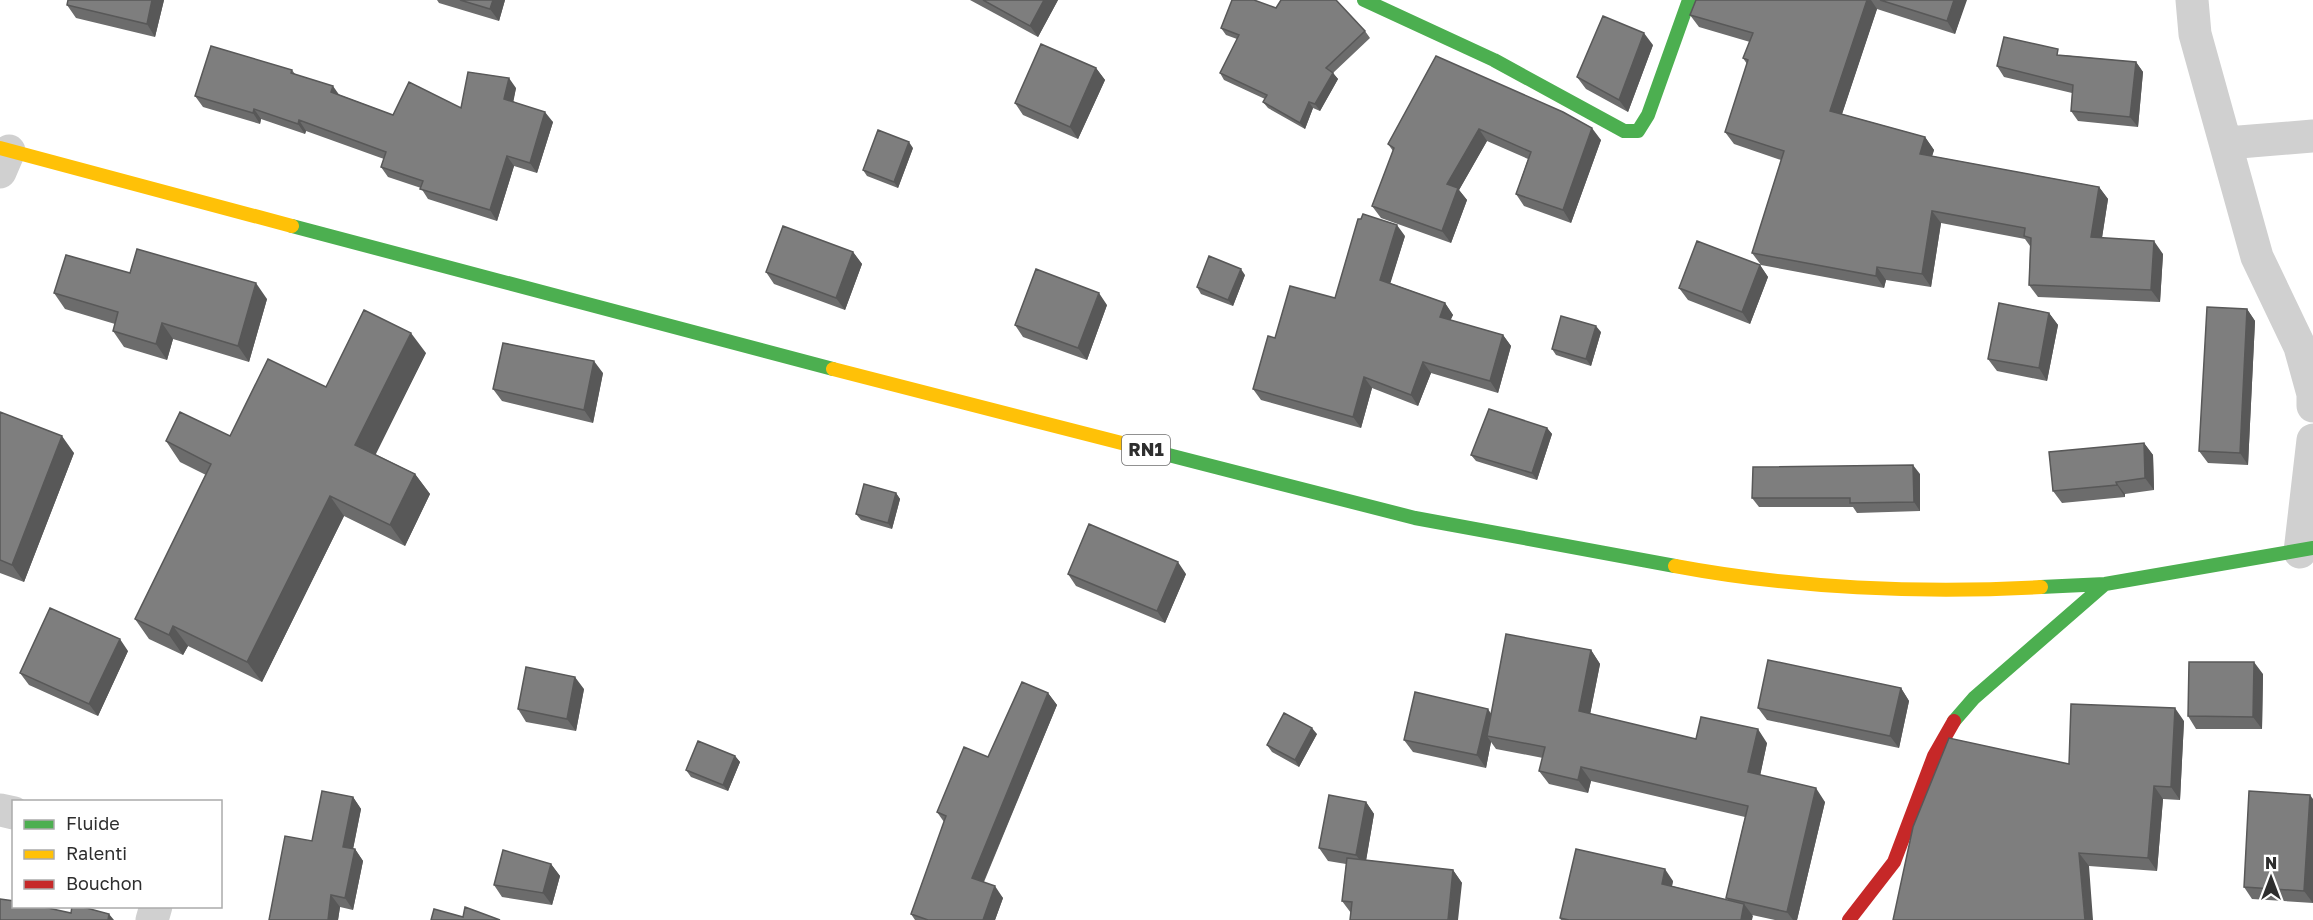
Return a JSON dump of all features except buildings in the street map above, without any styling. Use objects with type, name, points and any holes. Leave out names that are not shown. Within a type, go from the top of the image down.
[{"type":"main road","points":[[1364,0],[1494,60],[1624,131],[1638,131],[1657,94],[1689,0]]},
{"type":"main road","name":"RN1","points":[[3,157],[1414,518],[1711,573],[1884,589],[2011,589],[2105,584],[2307,550]]},
{"type":"main road","points":[[1849,920],[1894,862],[1934,756],[1957,716],[1974,698],[2105,584]]},
{"type":"street","points":[[2192,0],[2196,34],[2257,257],[2300,347],[2313,394],[2313,406]]},
{"type":"street","points":[[2227,143],[2313,136]]},
{"type":"street","points":[[2307,550],[2313,440]]},
{"type":"traffic: fast","points":[[1364,0],[1494,60],[1624,131],[1638,131],[1648,115],[1689,0]]},
{"type":"traffic: fast","points":[[292,226],[833,369]]},
{"type":"traffic: fast","points":[[1149,450],[1415,518],[1675,566]]},
{"type":"traffic: fast","points":[[2041,587],[2105,584],[2313,548]]},
{"type":"traffic: fast","points":[[1954,721],[1974,698],[2105,584]]},
{"type":"traffic: slow","points":[[0,148],[292,226]]},
{"type":"traffic: slow","points":[[833,369],[1149,450]]},
{"type":"traffic: slow","points":[[1675,566],[1765,580],[1857,587],[1950,590],[2041,587]]},
{"type":"traffic: jam","points":[[1849,920],[1894,862],[1934,756],[1954,721]]}]
